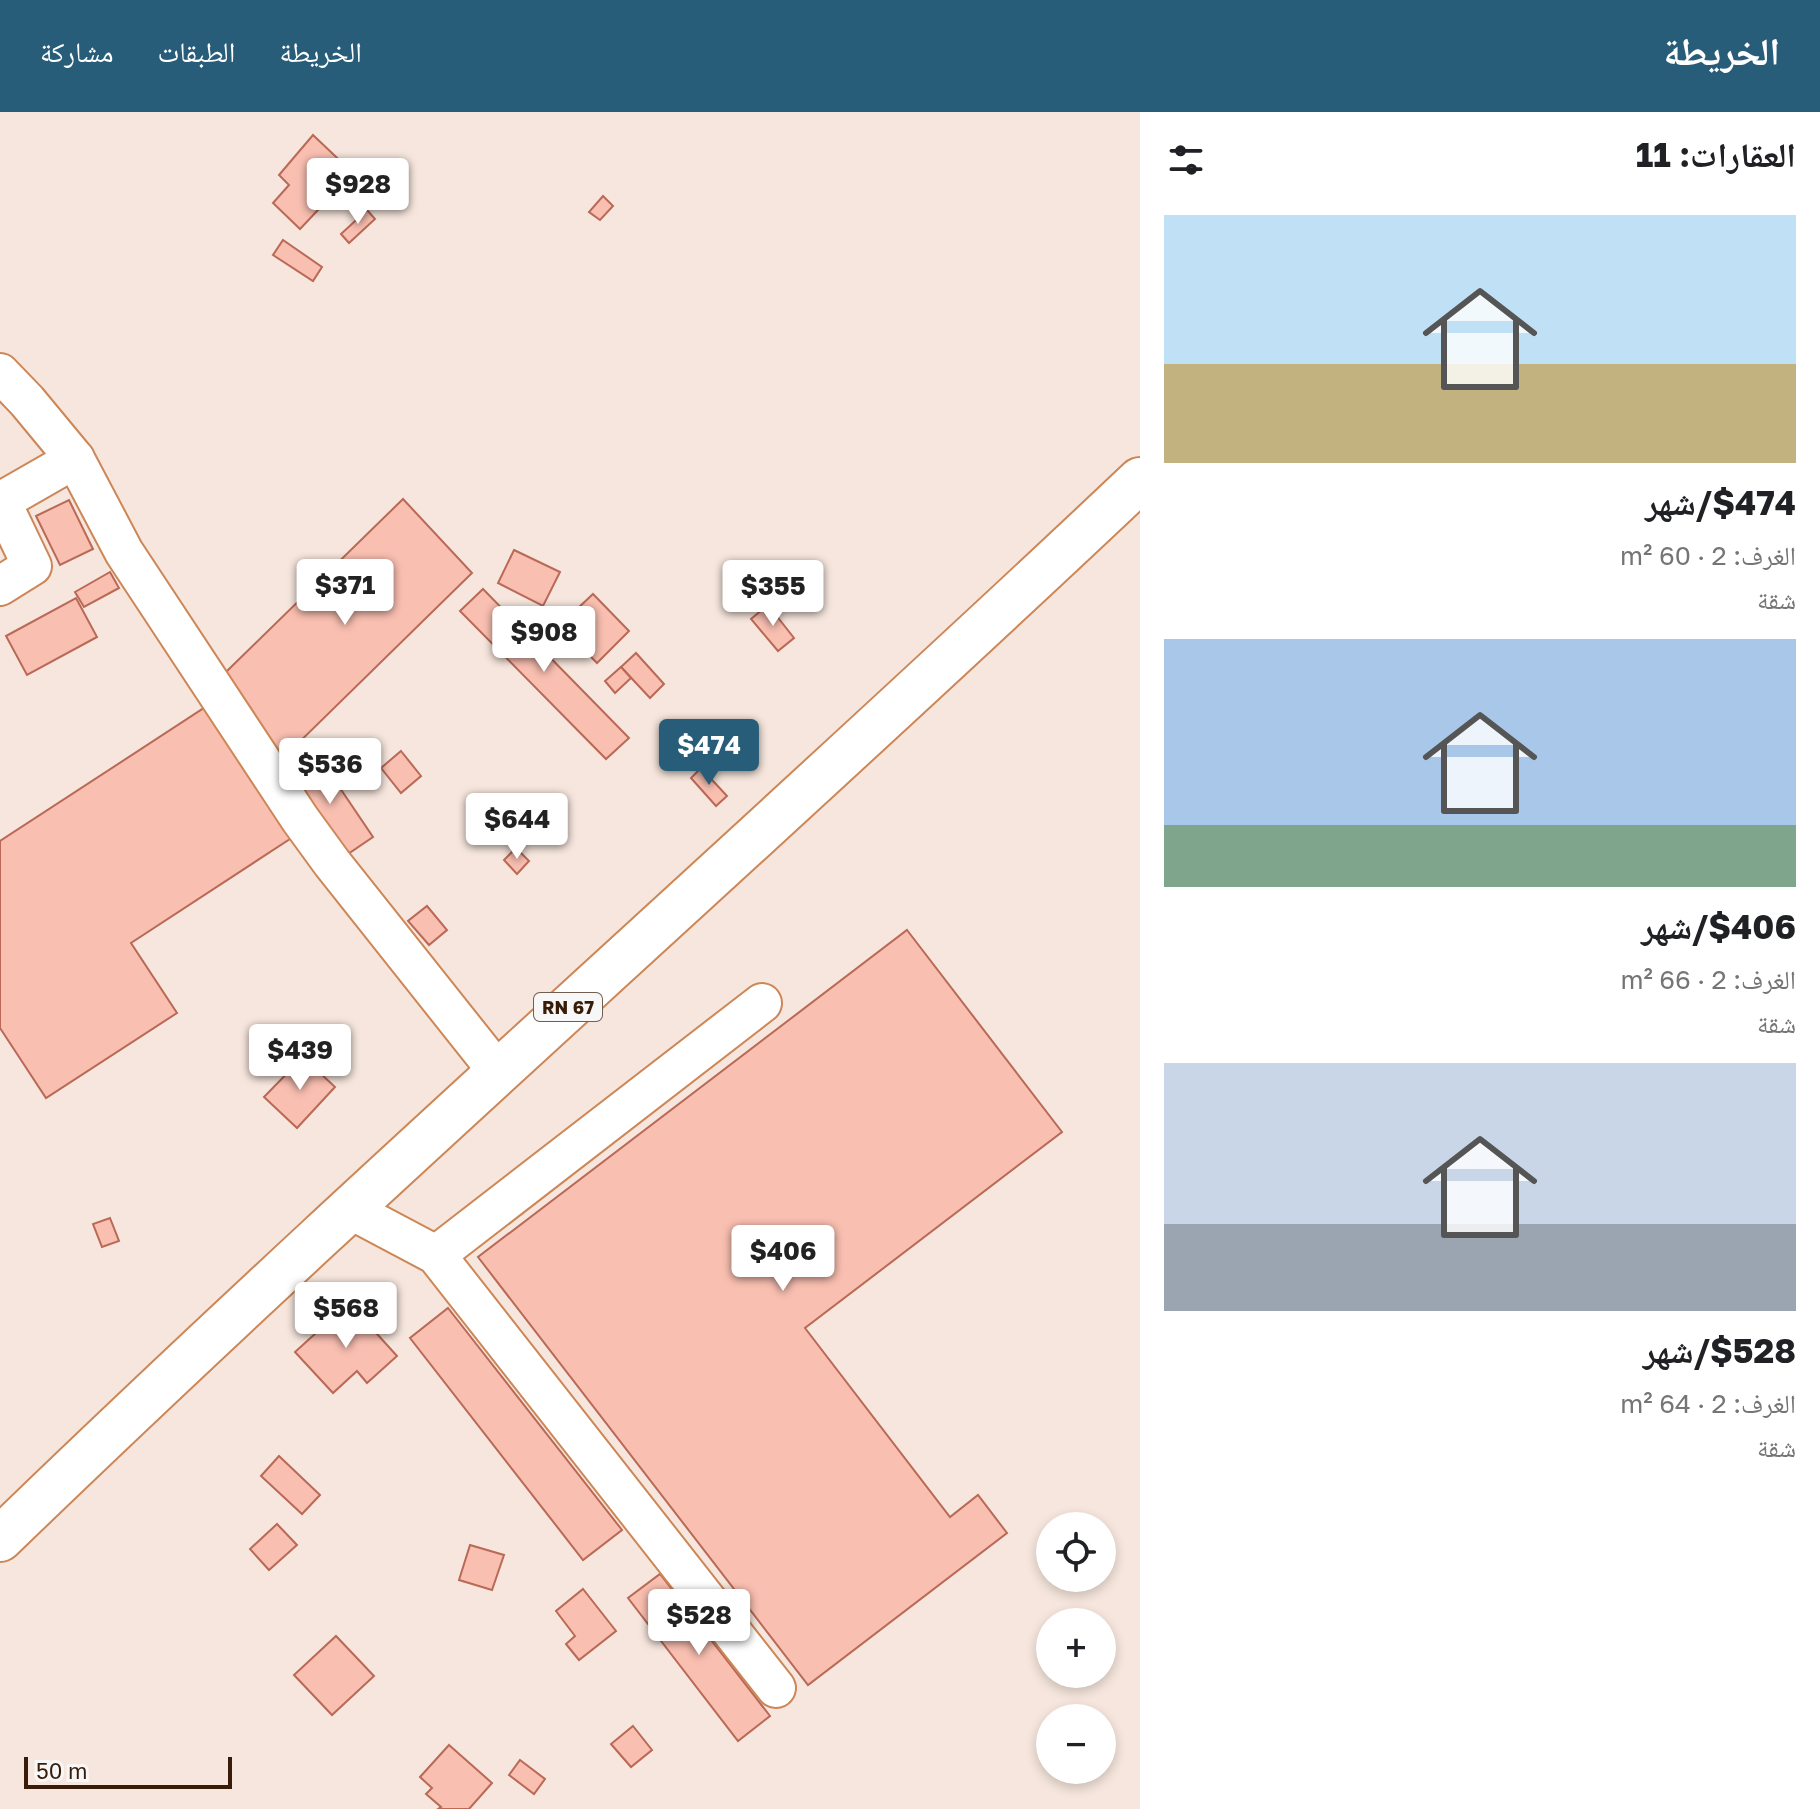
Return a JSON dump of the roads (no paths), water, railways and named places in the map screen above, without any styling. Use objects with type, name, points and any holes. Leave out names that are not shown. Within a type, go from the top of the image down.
[{"type":"main road","name":"RN 67","points":[[0,1539],[162,1382],[936,673],[1140,480]]},
{"type":"street","points":[[0,373],[75,459],[124,552],[300,819],[498,1072]]},
{"type":"street","points":[[0,586],[32,566],[0,502],[75,459]]},
{"type":"street","points":[[436,1255],[762,1003]]},
{"type":"street","points":[[351,1210],[436,1255],[776,1688]]}]
